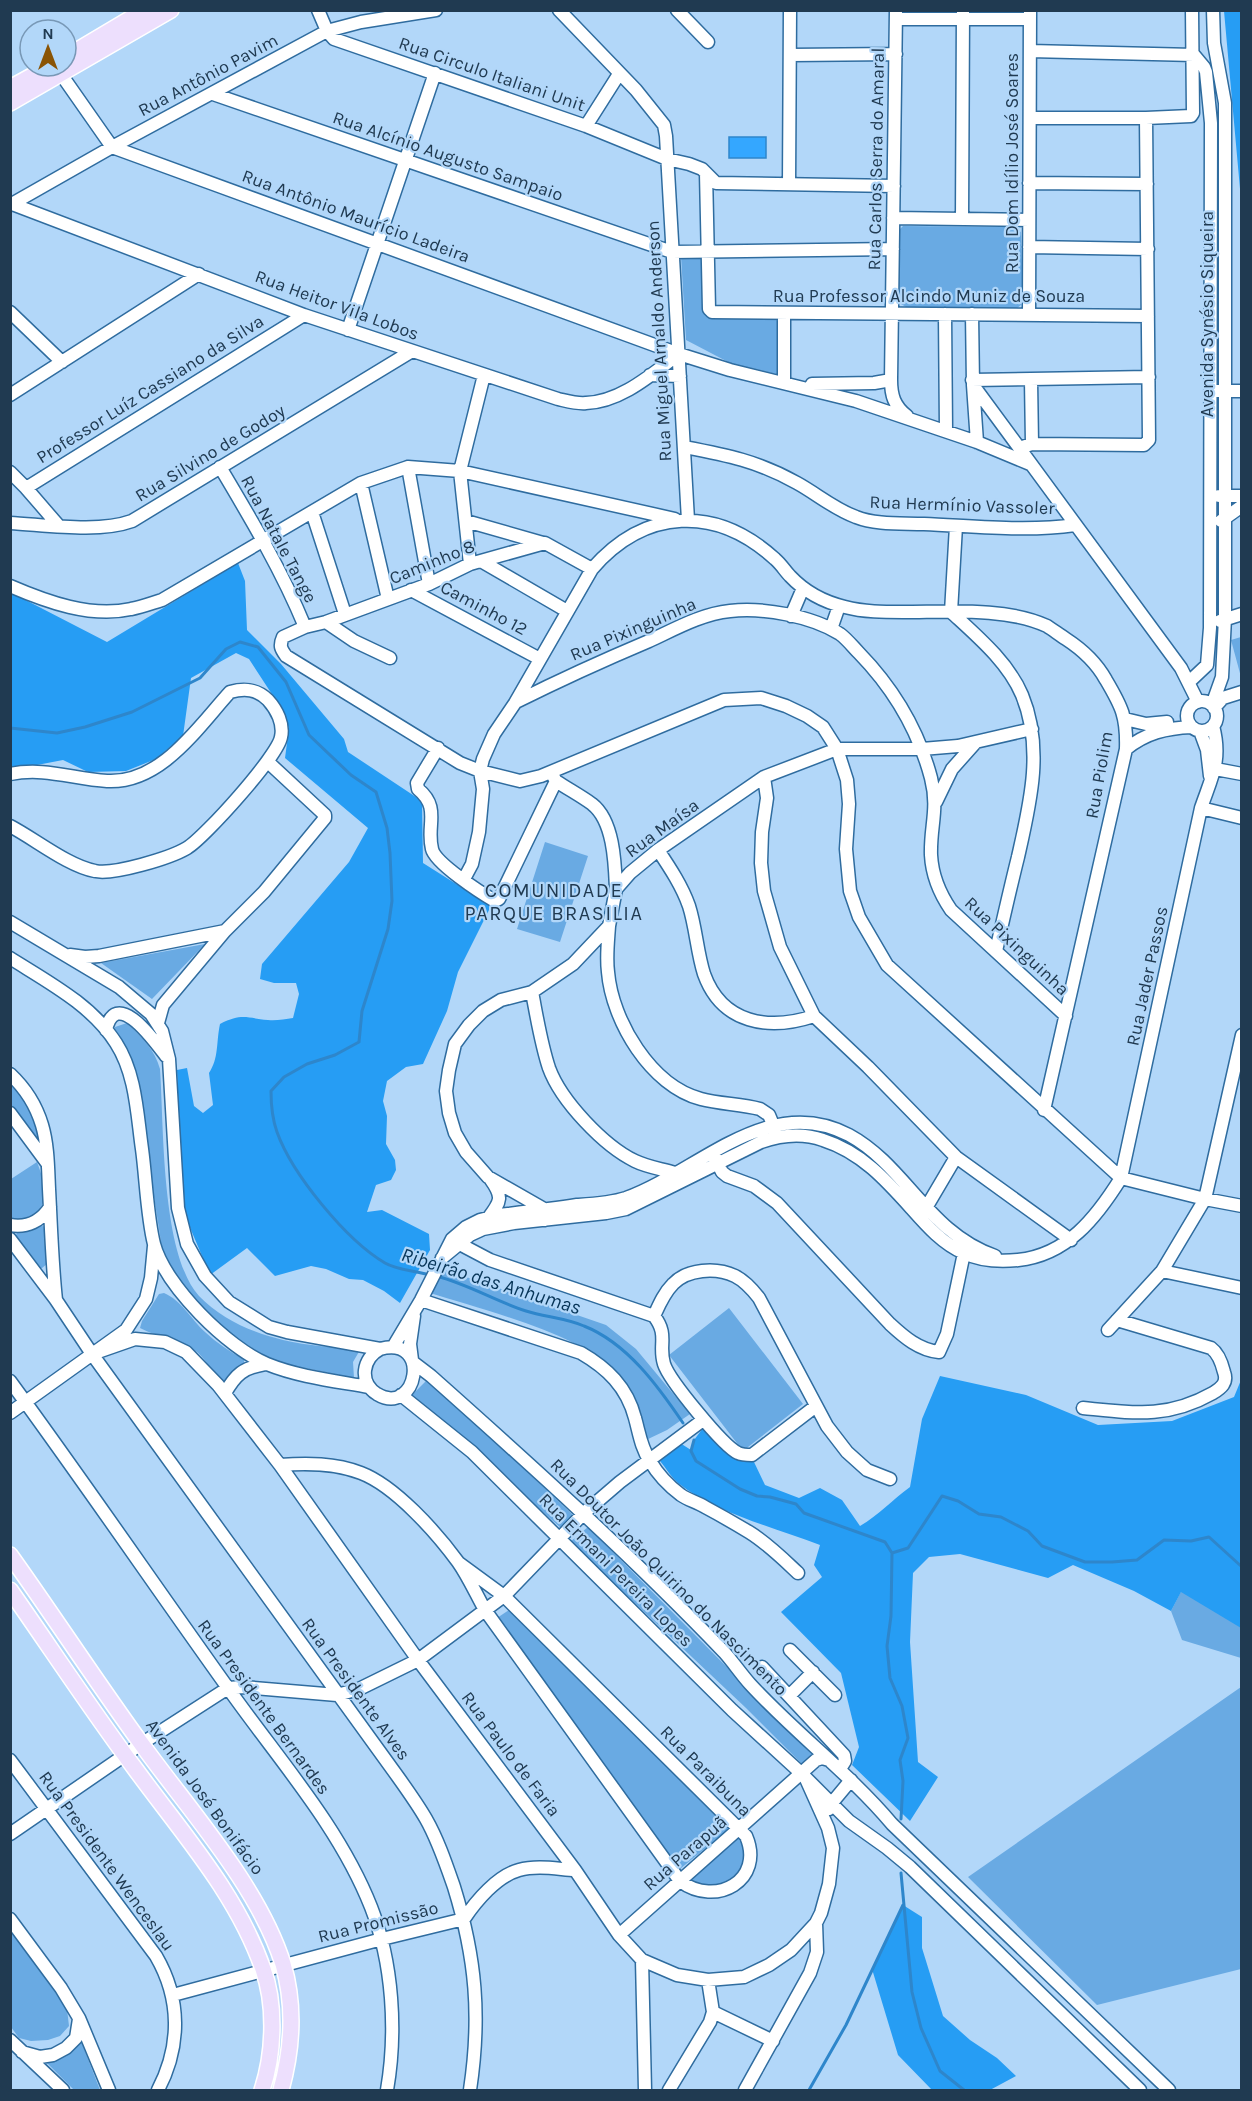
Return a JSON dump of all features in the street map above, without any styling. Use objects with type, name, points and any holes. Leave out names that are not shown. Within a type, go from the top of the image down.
[{"type":"main road","points":[[78,50],[145,10]]},
{"type":"main road","points":[[78,57],[171,10]]},
{"type":"main road","points":[[10,103],[43,78]]},
{"type":"main road","name":"Avenida José Bonifácio","points":[[10,1555],[141,1744],[252,1896],[283,1965],[291,2032],[281,2091]]},
{"type":"main road","points":[[10,1590],[125,1756],[220,1885],[251,1939],[264,1971],[270,2004],[271,2034],[268,2067],[262,2091]]},
{"type":"street","points":[[318,10],[327,31]]},
{"type":"street","name":"Rua Antônio Pavim","points":[[11,205],[112,147],[327,31],[361,22],[436,10]]},
{"type":"street","name":"Rua Miguel Arnaldo Anderson","points":[[559,10],[636,90],[664,125],[684,447],[685,520]]},
{"type":"street","points":[[677,10],[708,42]]},
{"type":"street","points":[[789,184],[790,10]]},
{"type":"street","points":[[1030,118],[1191,116],[1193,113],[1194,55],[1192,10]]},
{"type":"street","name":"Avenida Synésio Siqueira","points":[[1207,704],[1219,691],[1225,618],[1225,103],[1214,43],[1213,10]]},
{"type":"street","points":[[896,15],[1030,15]]},
{"type":"street","name":"Rua Carlos Serra do Amaral","points":[[896,15],[891,380],[895,405],[913,420]]},
{"type":"street","points":[[962,219],[963,15]]},
{"type":"street","name":"Rua Dom Idílio José Soares","points":[[1029,315],[1030,15]]},
{"type":"street","name":"Rua Circulo Italiani Unit","points":[[327,31],[334,39],[586,126],[667,159],[702,169],[712,180],[720,183],[894,186]]},
{"type":"street","points":[[1030,51],[1194,55]]},
{"type":"street","points":[[790,55],[896,54]]},
{"type":"street","name":"Avenida Synésio Siqueira","points":[[1194,55],[1206,72],[1211,123],[1210,628],[1207,665]]},
{"type":"street","points":[[348,330],[435,73]]},
{"type":"street","points":[[586,126],[619,74]]},
{"type":"street","points":[[63,78],[112,147]]},
{"type":"street","name":"Rua Alcínio Augusto Sampaio","points":[[213,94],[672,252]]},
{"type":"street","points":[[1019,448],[1032,444],[1144,445],[1147,443],[1149,377],[1146,118]]},
{"type":"street","name":"Rua Antônio Maurício Ladeira","points":[[112,147],[679,354],[730,370],[789,384]]},
{"type":"street","points":[[706,173],[708,250]]},
{"type":"street","points":[[1029,183],[1147,184]]},
{"type":"street","name":"Rua Heitor Vila Lobos","points":[[11,205],[304,315],[558,399],[586,403],[611,399],[634,387],[679,354]]},
{"type":"street","points":[[893,218],[1029,220]]},
{"type":"street","points":[[1029,247],[1148,249]]},
{"type":"street","points":[[672,252],[892,249]]},
{"type":"street","name":"Rua Professor Alcindo Muniz de Souza","points":[[708,250],[710,311],[1148,316]]},
{"type":"street","points":[[10,395],[199,274]]},
{"type":"street","points":[[10,312],[62,362]]},
{"type":"street","points":[[784,313],[789,384]]},
{"type":"street","points":[[945,314],[946,431]]},
{"type":"street","points":[[972,314],[977,442]]},
{"type":"street","name":"Professor Luíz Cassiano da Silva","points":[[58,525],[26,488],[304,315]]},
{"type":"street","name":"Rua Silvino de Godoy","points":[[10,523],[117,527],[132,521],[412,351]]},
{"type":"street","points":[[484,375],[460,471],[466,521],[476,563],[567,610]]},
{"type":"street","points":[[650,375],[680,376]]},
{"type":"street","points":[[973,382],[1149,377]]},
{"type":"street","points":[[789,384],[865,384],[891,380]]},
{"type":"street","points":[[1030,380],[1032,444]]},
{"type":"street","points":[[973,382],[1030,465],[1191,681],[1216,719],[1213,726],[1205,731],[1196,729],[1158,731],[1137,740],[1126,749]]},
{"type":"street","points":[[789,384],[856,401],[946,431],[1030,465]]},
{"type":"street","points":[[1210,391],[1242,391]]},
{"type":"street","name":"Rua Hermínio Vassoler","points":[[684,447],[743,459],[768,468],[797,483],[839,510],[858,518],[881,522],[956,526],[1054,528],[1075,525]]},
{"type":"street","points":[[10,586],[42,600],[88,610],[130,610],[162,600],[361,483],[408,466],[429,584]]},
{"type":"street","name":"Rua Piolim","points":[[408,466],[460,471],[725,527],[750,540],[776,560],[803,588],[839,606],[870,612],[951,612],[1027,619],[1048,627],[1082,649],[1099,668],[1125,719],[1126,749],[1044,1110]]},
{"type":"street","name":"Rua Natale Tange","points":[[220,467],[263,540],[305,627]]},
{"type":"street","points":[[10,472],[26,488]]},
{"type":"street","points":[[361,483],[388,599]]},
{"type":"street","points":[[1209,496],[1242,496]]},
{"type":"street","points":[[1210,523],[1224,520],[1242,506]]},
{"type":"street","points":[[312,512],[345,615]]},
{"type":"street","points":[[464,879],[472,864],[479,832],[483,789],[480,771],[494,734],[515,703],[592,569],[605,554],[629,537],[652,525],[685,520]]},
{"type":"street","points":[[466,521],[545,543],[592,569]]},
{"type":"street","points":[[956,526],[951,612],[991,650],[1008,671],[1022,694],[1032,729],[1034,747],[1030,801],[996,951]]},
{"type":"street","name":"Caminho 8","points":[[438,748],[286,657],[280,643],[283,637],[305,627],[326,622],[429,584],[476,563],[545,543]]},
{"type":"street","points":[[790,616],[803,588]]},
{"type":"street","name":"Caminho 12","points":[[411,590],[540,659]]},
{"type":"street","points":[[831,629],[839,606]]},
{"type":"street","name":"Rua Pixinguinha","points":[[515,703],[566,677],[703,617],[730,611],[775,612],[831,629],[842,635],[874,668],[901,704],[922,749],[936,802],[931,855],[935,878],[942,898],[951,910],[1065,1017]]},
{"type":"street","points":[[1210,628],[1225,618],[1242,614]]},
{"type":"street","points":[[326,622],[354,640],[390,658]]},
{"type":"street","points":[[1191,681],[1207,665],[1222,672]]},
{"type":"street","points":[[10,774],[42,771],[108,781],[128,779],[146,773],[164,762],[230,692],[248,689],[257,692],[274,706],[282,727],[282,736],[268,762],[197,842],[177,853],[132,866],[97,872],[10,826]]},
{"type":"street","points":[[1125,719],[1156,724],[1187,714],[1191,707],[1242,692]]},
{"type":"street","points":[[553,777],[499,899],[495,901],[448,870],[436,858],[432,849],[430,804],[417,786],[421,774],[438,748],[460,763],[480,771],[520,781],[553,777],[724,700],[761,698],[807,716],[823,727],[837,749],[847,780],[849,804],[846,849],[850,891],[859,917],[887,965],[1120,1178],[1242,1206]]},
{"type":"street","points":[[1187,714],[1207,750],[1213,768],[1242,774]]},
{"type":"street","name":"Rua Jader Passos","points":[[1120,1178],[1201,808],[1213,768],[1217,748],[1213,726]]},
{"type":"street","name":"Rua Maísa","points":[[616,889],[630,873],[658,850],[764,777],[837,749],[922,749],[958,746],[1032,729]]},
{"type":"street","points":[[936,802],[951,769],[976,742]]},
{"type":"street","points":[[158,1023],[163,1005],[225,931],[264,892],[324,818],[324,815],[268,762]]},
{"type":"street","points":[[553,777],[592,804],[600,812],[609,833],[615,855],[616,889],[609,926],[608,972],[618,1015],[652,1069],[669,1084],[699,1099],[760,1109],[769,1115],[776,1131]]},
{"type":"street","points":[[764,777],[767,798],[762,832],[761,863],[764,891],[780,947],[814,1016],[868,1067],[956,1157],[1071,1240]]},
{"type":"street","points":[[1201,808],[1242,818]]},
{"type":"street","points":[[658,850],[676,879],[688,906],[704,974],[720,1002],[734,1014],[753,1022],[797,1022],[814,1016]]},
{"type":"street","points":[[10,922],[119,987],[151,1014],[158,1023],[169,1059],[178,1208],[188,1244],[205,1276],[229,1302],[269,1326],[287,1332],[387,1348],[407,1354],[413,1362]]},
{"type":"street","points":[[489,1217],[499,1203],[500,1197],[497,1189],[466,1152],[455,1133],[449,1113],[446,1091],[455,1044],[476,1018],[501,1000],[532,992],[573,964],[609,926]]},
{"type":"street","points":[[65,954],[99,956],[225,931]]},
{"type":"street","points":[[10,958],[66,993],[106,1030],[125,1060],[133,1086],[154,1245],[151,1278],[146,1299],[130,1325],[10,1413]]},
{"type":"street","points":[[532,992],[550,1071],[562,1092],[597,1134],[620,1153],[677,1178]]},
{"type":"street","points":[[106,1030],[108,1021],[114,1015],[121,1013],[130,1016],[169,1059]]},
{"type":"street","points":[[1108,1330],[1162,1271],[1205,1199],[1242,1035]]},
{"type":"street","points":[[10,1074],[24,1089],[38,1115],[46,1143],[51,1257],[56,1300]]},
{"type":"street","points":[[10,1113],[47,1164]]},
{"type":"street","points":[[420,1300],[410,1344],[415,1376],[413,1382],[406,1392],[400,1395],[380,1396],[369,1387],[365,1365],[374,1353],[387,1348],[420,1300],[441,1260],[466,1227],[489,1217],[606,1213],[626,1209],[659,1188],[715,1158],[761,1142],[776,1131],[806,1122],[833,1128],[878,1155],[940,1238],[964,1253],[987,1260],[1030,1259],[1050,1252],[1071,1240],[1092,1220],[1120,1178]]},
{"type":"street","points":[[923,1213],[956,1157]]},
{"type":"street","points":[[715,1158],[727,1176],[754,1186],[777,1203],[890,1324],[907,1339],[930,1351],[939,1352],[947,1334],[964,1253]]},
{"type":"street","points":[[638,1162],[659,1188]]},
{"type":"street","points":[[489,1177],[545,1214]]},
{"type":"street","points":[[10,1225],[30,1224],[43,1218],[50,1207]]},
{"type":"street","points":[[923,1213],[986,1253],[1011,1260]]},
{"type":"street","points":[[455,1242],[477,1232],[545,1214]]},
{"type":"street","points":[[477,1232],[475,1246],[480,1255]]},
{"type":"street","name":"Rua Presidente Alves","points":[[10,1239],[56,1300],[92,1354],[426,1819],[446,1862],[464,1919],[471,1951],[476,2010],[474,2064],[470,2091]]},
{"type":"street","points":[[455,1242],[480,1255],[654,1316],[662,1326],[664,1366],[703,1419],[738,1453],[752,1455],[816,1406]]},
{"type":"street","points":[[154,1245],[189,1303],[215,1330],[265,1364],[286,1371],[369,1387]]},
{"type":"street","points":[[654,1316],[662,1299],[674,1283],[698,1271],[734,1275],[749,1285],[759,1298],[827,1426],[847,1452],[867,1470],[890,1479]]},
{"type":"street","points":[[1162,1271],[1242,1288]]},
{"type":"street","points":[[420,1300],[581,1353],[598,1363],[613,1376],[625,1393],[633,1411],[644,1450],[665,1480],[681,1495],[703,1505],[770,1546],[798,1573]]},
{"type":"street","points":[[1083,1408],[1139,1413],[1170,1411],[1209,1395],[1221,1388],[1225,1382],[1225,1373],[1215,1351],[1211,1348],[1117,1320]]},
{"type":"street","points":[[130,1325],[141,1339]]},
{"type":"street","name":"Rua Paulo de Faria","points":[[92,1354],[114,1345],[141,1339],[165,1342],[186,1352],[225,1393],[280,1466],[418,1660],[575,1870],[619,1935],[642,1960],[677,1975],[708,1980],[744,1977],[769,1965],[791,1950],[816,1923],[825,1903],[833,1848],[828,1828],[804,1776]]},
{"type":"street","name":"Rua Doutor João Quirino do Nascimento","points":[[413,1362],[584,1513],[726,1654],[750,1684],[1169,2091]]},
{"type":"street","points":[[225,1393],[237,1375],[250,1366],[265,1364]]},
{"type":"street","name":"Rua Presidente Bernardes","points":[[10,1381],[339,1844],[360,1883],[382,1939],[388,1979],[392,2020],[387,2091]]},
{"type":"street","name":"Rua Ermani Pereira Lopes","points":[[400,1395],[472,1452],[513,1491],[558,1540],[732,1710],[849,1821],[910,1867],[1140,2091]]},
{"type":"street","points":[[10,1834],[47,1811],[141,1744],[228,1688],[243,1687],[338,1695],[375,1682],[418,1660],[504,1596],[584,1513],[620,1482],[703,1419]]},
{"type":"street","name":"Rua Paraibuna","points":[[280,1466],[305,1463],[331,1465],[360,1473],[376,1480],[418,1515],[459,1563],[484,1610],[680,1881],[688,1887],[699,1890],[719,1892],[731,1887],[747,1870],[750,1845],[746,1836],[504,1596],[459,1563]]},
{"type":"street","points":[[790,1650],[835,1695]]},
{"type":"street","points":[[762,1667],[844,1755],[845,1761],[840,1769]]},
{"type":"street","points":[[789,1695],[813,1672]]},
{"type":"street","name":"Rua Parapuã","points":[[619,1935],[739,1829],[804,1776],[816,1760],[822,1758],[830,1761]]},
{"type":"street","name":"Rua Presidente Wenceslau","points":[[10,1760],[156,1956],[164,1970],[173,1995],[175,2035],[165,2076],[158,2091]]},
{"type":"street","points":[[828,1828],[828,1812],[831,1804],[851,1780]]},
{"type":"street","name":"Rua Promissão","points":[[173,1995],[464,1919],[477,1900],[490,1888],[518,1870],[540,1867],[575,1870]]},
{"type":"street","points":[[972,1928],[987,1914]]},
{"type":"street","points":[[10,1919],[61,1988],[79,2018],[109,2091]]},
{"type":"street","points":[[745,2091],[810,1973],[817,1952],[816,1923]]},
{"type":"street","points":[[642,1960],[645,2091]]},
{"type":"street","points":[[669,2091],[702,2037],[713,2012],[708,1980]]},
{"type":"street","points":[[713,2012],[773,2041]]},
{"type":"street","points":[[22,2052],[40,2057],[54,2055],[66,2048],[76,2038],[79,2018]]},
{"type":"street","points":[[10,2040],[63,2091]]},
{"type":"shaded area","points":[[1224,11],[1241,11],[1241,200]]},
{"type":"shaded area","points":[[729,137],[766,137],[766,158],[729,158]]},
{"type":"shaded area","points":[[903,226],[1011,227],[1021,232],[1023,298],[1021,305],[1016,309],[906,307],[901,304],[897,232]]},
{"type":"shaded area","points":[[704,253],[706,316],[779,316],[780,375],[730,363],[686,340],[681,256]]},
{"type":"shaded area","points":[[238,563],[245,581],[247,630],[281,664],[344,739],[348,752],[422,801],[423,863],[491,906],[458,972],[447,1011],[423,1064],[406,1067],[387,1081],[383,1101],[387,1116],[386,1144],[395,1160],[396,1170],[391,1180],[376,1185],[367,1212],[382,1210],[429,1234],[430,1250],[400,1303],[363,1280],[349,1279],[326,1269],[311,1266],[275,1276],[247,1248],[210,1275],[186,1218],[181,1169],[177,1070],[187,1068],[194,1106],[203,1113],[213,1105],[209,1073],[216,1056],[220,1024],[239,1017],[271,1020],[293,1018],[299,994],[296,983],[274,983],[260,979],[262,964],[349,862],[368,828],[285,758],[289,728],[279,705],[249,659],[236,653],[191,678],[183,736],[156,759],[126,771],[88,772],[63,760],[11,770],[10,592],[107,642]]},
{"type":"shaded area","points":[[1242,637],[1241,677],[1231,640]]},
{"type":"shaded area","points":[[545,842],[588,856],[560,942],[517,929]]},
{"type":"shaded area","points":[[205,944],[152,999],[101,963]]},
{"type":"shaded area","points":[[127,1023],[151,1050],[160,1069],[164,1155],[171,1221],[177,1251],[187,1277],[199,1296],[217,1312],[260,1333],[302,1344],[360,1350],[353,1362],[354,1378],[275,1362],[212,1323],[164,1262],[136,1078],[115,1033],[115,1027]]},
{"type":"shaded area","points":[[10,1081],[21,1088],[43,1137],[43,1148],[11,1111]]},
{"type":"shaded area","points":[[37,1162],[44,1185],[42,1206],[31,1220],[11,1219],[11,1179]]},
{"type":"shaded area","points":[[46,1227],[47,1264],[42,1268],[35,1268],[15,1239],[17,1232]]},
{"type":"shaded area","points":[[440,1268],[606,1325],[636,1349],[690,1414],[667,1430],[646,1440],[635,1401],[628,1387],[608,1364],[587,1350],[534,1326],[430,1293]]},
{"type":"shaded area","points":[[164,1293],[181,1305],[214,1340],[244,1359],[244,1365],[227,1382],[214,1373],[197,1352],[176,1341],[140,1328],[159,1294]]},
{"type":"shaded area","points":[[729,1308],[803,1404],[743,1451],[669,1355]]},
{"type":"shaded area","points":[[940,1376],[1026,1395],[1098,1425],[1172,1421],[1234,1397],[1241,1380],[1241,1628],[1181,1592],[1171,1611],[1134,1591],[1073,1565],[1048,1578],[960,1554],[929,1557],[913,1573],[910,1642],[918,1762],[938,1777],[910,1821],[852,1765],[859,1747],[841,1673],[781,1612],[822,1577],[814,1565],[820,1545],[746,1519],[710,1503],[678,1483],[660,1461],[680,1443],[691,1450],[694,1440],[703,1428],[740,1458],[754,1462],[765,1485],[799,1498],[820,1488],[842,1500],[860,1526],[910,1487],[922,1419]]},
{"type":"shaded area","points":[[429,1378],[574,1516],[562,1529],[412,1395]]},
{"type":"shaded area","points":[[1241,1490],[1241,1658],[1182,1640],[1171,1611],[1209,1537]]},
{"type":"shaded area","points":[[588,1527],[813,1754],[802,1764],[570,1542]]},
{"type":"shaded area","points":[[509,1610],[729,1829],[680,1869],[497,1618]]},
{"type":"shaded area","points":[[1241,1687],[1241,1969],[1097,2005],[968,1877]]},
{"type":"shaded area","points":[[739,1835],[745,1846],[745,1853],[742,1867],[733,1880],[712,1886],[690,1880]]},
{"type":"shaded area","points":[[903,1905],[922,1917],[922,1948],[943,2016],[970,2040],[997,2058],[1016,2076],[990,2090],[932,2090],[898,2055],[872,1969]]},
{"type":"shaded area","points":[[10,1929],[67,2009],[69,2026],[60,2036],[48,2040],[31,2041],[19,2038],[11,2027]]},
{"type":"shaded area","points":[[81,2041],[100,2090],[74,2090],[45,2061],[65,2054]]},
{"type":"waterway","name":"Ribeirão das Anhumas","points":[[10,728],[57,733],[132,712],[200,678],[226,649],[240,642],[258,647],[286,682],[309,735],[351,775],[376,792],[387,828],[392,901],[388,929],[362,1011],[359,1042],[335,1055],[307,1064],[284,1077],[271,1091],[272,1112],[284,1149],[307,1186],[338,1223],[354,1239],[385,1263],[430,1275]]},
{"type":"waterway","name":"Ribeirão das Anhumas","points":[[436,1276],[459,1283],[526,1311],[570,1321],[600,1334],[628,1354],[652,1381],[683,1423]]},
{"type":"waterway","name":"Ribeirão das Anhumas","points":[[694,1440],[691,1451],[696,1461],[740,1489],[757,1496],[796,1504],[804,1513],[885,1542],[892,1553],[908,1548],[942,1496],[958,1501],[979,1514],[1001,1517],[1028,1531],[1042,1546],[1085,1562],[1137,1560],[1164,1540],[1191,1541],[1209,1537],[1242,1567]]},
{"type":"waterway","points":[[892,1553],[891,1616],[887,1646],[890,1678],[902,1706],[908,1738],[900,1760],[903,1781],[901,1819]]},
{"type":"waterway","points":[[901,1873],[912,1992],[921,2028],[940,2071],[964,2090]]},
{"type":"waterway","points":[[809,2090],[846,2025],[903,1905]]},
{"type":"district","name":"COMUNIDADE PARQUE BRASILIA","points":[[554,902]]}]
